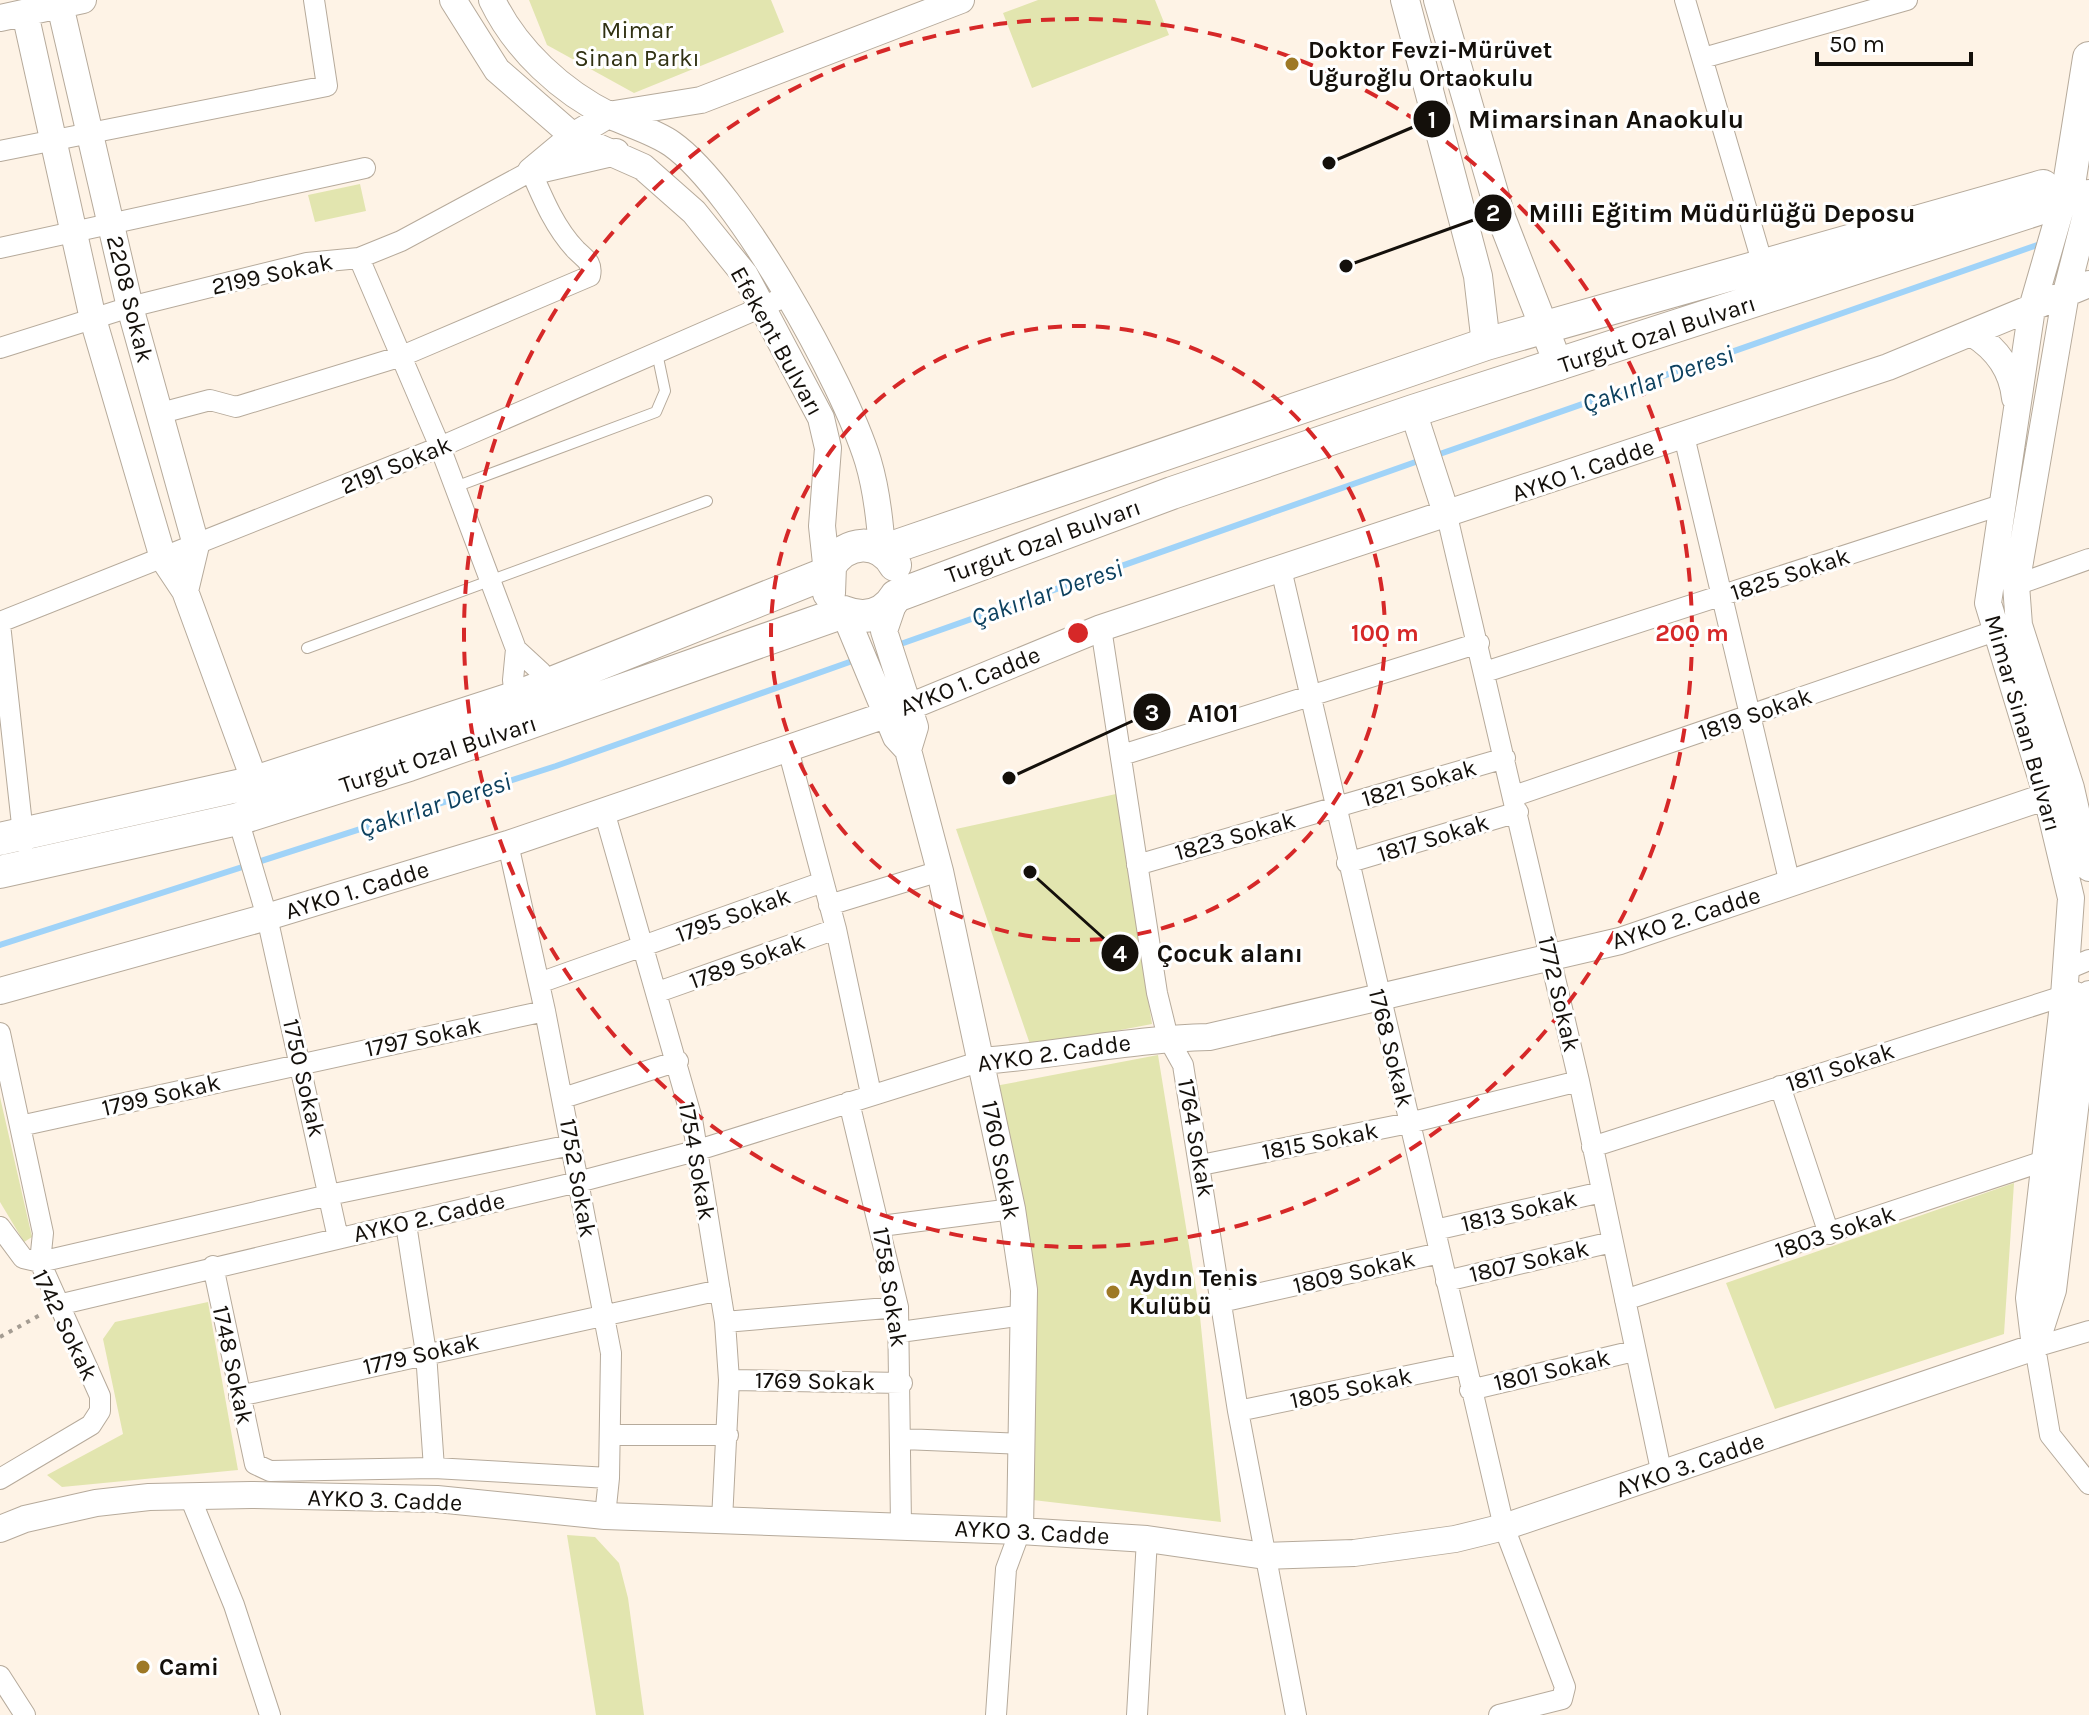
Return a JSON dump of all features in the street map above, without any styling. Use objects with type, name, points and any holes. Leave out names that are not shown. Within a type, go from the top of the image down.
[{"type":"main road","points":[[1405,0],[1478,276],[1486,344]]},
{"type":"main road","points":[[1438,0],[1501,217],[1559,366]]},
{"type":"main road","name":"Mimar Sinan Bulvarı","points":[[2078,196],[2089,58]]},
{"type":"main road","name":"Turgut Ozal Bulvarı","points":[[15,869],[243,834],[517,712],[547,683],[827,573],[834,559],[851,547],[872,546],[882,551],[1543,327],[1763,265],[2078,196]]},
{"type":"main road","name":"Turgut Ozal Bulvarı","points":[[11,837],[255,782],[517,712],[561,712],[850,625],[875,615],[896,596],[1172,493],[1413,411],[2078,196]]},
{"type":"main road","points":[[882,551],[897,569],[896,596]]},
{"type":"main road","name":"Efekent Bulvarı","points":[[827,573],[828,593],[850,625]]},
{"type":"street","points":[[0,151],[327,86],[314,0]]},
{"type":"street","name":"Efekent Bulvarı","points":[[453,0],[497,70],[573,136],[643,167],[694,212],[745,275],[775,301],[821,418],[828,448],[822,526],[827,573]]},
{"type":"street","points":[[492,0],[518,42],[579,98],[671,144],[710,182],[775,301],[839,393],[867,458],[876,491],[882,551]]},
{"type":"street","points":[[531,171],[573,136],[608,115],[701,100],[961,0]]},
{"type":"street","points":[[1685,0],[1763,265]]},
{"type":"street","points":[[1703,58],[1896,1]]},
{"type":"street","points":[[12,16],[72,2]]},
{"type":"street","name":"2208 Sokak","points":[[72,2],[90,134],[130,307],[196,545],[185,591]]},
{"type":"street","name":"2208 Sokak","points":[[12,16],[53,141],[93,319],[163,558],[185,591],[255,782]]},
{"type":"street","points":[[531,171],[611,155],[650,134],[701,100]]},
{"type":"street","points":[[0,248],[365,168]]},
{"type":"street","points":[[161,413],[210,400],[236,407],[402,356],[590,276],[587,259],[560,230],[531,171]]},
{"type":"street","name":"2199 Sokak","points":[[0,348],[130,307],[307,263],[359,258],[401,241],[531,171]]},
{"type":"street","name":"Mimar Sinan Bulvarı","points":[[2078,196],[2042,274],[2032,308],[1988,603],[1995,631],[2089,868]]},
{"type":"street","name":"Mimar Sinan Bulvarı","points":[[2035,1347],[2053,1290],[2079,981],[2059,792],[2019,625],[2016,585],[2076,281],[2078,196]]},
{"type":"street","points":[[359,258],[440,447],[516,649],[517,712]]},
{"type":"street","name":"AYKO 1. Cadde","points":[[0,991],[267,917],[508,844],[788,749],[897,711],[1101,628],[1447,516],[1888,367],[2032,308],[2076,281]]},
{"type":"street","name":"2191 Sokak","points":[[0,623],[440,447],[775,301]]},
{"type":"street","points":[[1973,334],[1992,346],[2005,365],[2014,386],[2016,408]]},
{"type":"street","points":[[1486,344],[1490,386]]},
{"type":"street","points":[[1413,411],[1447,516]]},
{"type":"street","points":[[1684,436],[1790,884]]},
{"type":"street","name":"1825 Sokak","points":[[1485,672],[2004,504]]},
{"type":"street","name":"1772 Sokak","points":[[1447,516],[1579,1081],[1662,1475]]},
{"type":"street","points":[[2016,585],[2089,559]]},
{"type":"street","name":"1768 Sokak","points":[[1281,569],[1504,1527],[1565,1687],[1562,1699],[1499,1715]]},
{"type":"street","points":[[896,596],[884,631],[893,657],[897,711]]},
{"type":"street","points":[[0,623],[15,869]]},
{"type":"street","points":[[850,625],[871,672],[897,711]]},
{"type":"street","name":"1764 Sokak","points":[[1101,628],[1157,993],[1168,1038],[1183,1065],[1238,1411],[1296,1715]]},
{"type":"street","name":"1819 Sokak","points":[[1516,804],[1750,716],[1995,631]]},
{"type":"street","points":[[1122,755],[1479,643]]},
{"type":"street","points":[[516,649],[541,672],[561,712]]},
{"type":"street","name":"1760 Sokak","points":[[897,711],[915,727],[908,750],[940,871],[1012,1209],[1024,1315],[1020,1531]]},
{"type":"street","points":[[788,749],[836,929],[871,1094]]},
{"type":"street","name":"1821 Sokak","points":[[1334,807],[1505,758]]},
{"type":"street","name":"AYKO 2. Cadde","points":[[58,1305],[578,1182],[695,1151],[982,1061],[1168,1038],[1209,1037],[1379,1000],[1620,941],[2059,792]]},
{"type":"street","name":"1817 Sokak","points":[[1347,863],[1516,804]]},
{"type":"street","name":"1823 Sokak","points":[[1137,865],[1334,807]]},
{"type":"street","name":"1754 Sokak","points":[[604,811],[678,1061],[692,1119],[725,1322],[729,1380],[722,1520]]},
{"type":"street","name":"1750 Sokak","points":[[243,834],[267,917],[338,1238]]},
{"type":"street","name":"1752 Sokak","points":[[508,844],[563,1098],[611,1353],[611,1435],[605,1516]]},
{"type":"street","points":[[829,905],[940,871]]},
{"type":"street","name":"1795 Sokak","points":[[539,983],[823,882]]},
{"type":"street","name":"1789 Sokak","points":[[658,992],[836,929]]},
{"type":"street","name":"Mimar Sinan Bulvarı","points":[[2079,981],[2044,1161],[2029,1298],[2050,1435],[2089,1484]]},
{"type":"street","name":"1811 Sokak","points":[[1592,1147],[1780,1086],[2079,981]]},
{"type":"street","name":"1797 Sokak","points":[[301,1064],[545,1011]]},
{"type":"street","points":[[0,1033],[43,1233],[40,1262]]},
{"type":"street","points":[[563,1098],[678,1061]]},
{"type":"street","name":"1799 Sokak","points":[[20,1126],[301,1064]]},
{"type":"street","name":"1815 Sokak","points":[[1201,1165],[1409,1123],[1579,1081]]},
{"type":"street","points":[[1780,1086],[1829,1234]]},
{"type":"street","name":"1758 Sokak","points":[[849,1102],[898,1307],[903,1439],[901,1525]]},
{"type":"street","name":"AYKO 2. Cadde","points":[[40,1262],[329,1195],[571,1145]]},
{"type":"street","name":"1803 Sokak","points":[[1625,1300],[2044,1161]]},
{"type":"street","name":"1813 Sokak","points":[[1435,1230],[1602,1192]]},
{"type":"street","points":[[881,1226],[1012,1209]]},
{"type":"street","points":[[406,1224],[426,1353],[434,1468]]},
{"type":"street","name":"1742 Sokak","points":[[0,1227],[23,1258],[40,1262],[100,1396],[100,1411],[91,1425],[0,1479]]},
{"type":"street","name":"1807 Sokak","points":[[1446,1281],[1612,1242]]},
{"type":"street","name":"1809 Sokak","points":[[1221,1302],[1440,1253]]},
{"type":"street","name":"1748 Sokak","points":[[213,1266],[255,1464]]},
{"type":"street","name":"1779 Sokak","points":[[239,1396],[720,1290]]},
{"type":"street","points":[[725,1322],[898,1307]]},
{"type":"street","points":[[900,1332],[1024,1315]]},
{"type":"street","points":[[2035,1347],[2089,1331]]},
{"type":"street","name":"AYKO 3. Cadde","points":[[0,1529],[25,1519],[96,1503],[190,1497],[437,1499],[605,1516],[901,1525],[1147,1539],[1265,1556],[1354,1553],[1455,1539],[1504,1527],[2035,1347]]},
{"type":"street","name":"1801 Sokak","points":[[1470,1390],[1634,1351]]},
{"type":"street","name":"1805 Sokak","points":[[1238,1411],[1465,1364]]},
{"type":"street","name":"1769 Sokak","points":[[729,1380],[902,1383]]},
{"type":"street","points":[[611,1435],[728,1435]]},
{"type":"street","points":[[903,1439],[1024,1444]]},
{"type":"street","name":"AYKO 3. Cadde","points":[[255,1464],[270,1471],[434,1468],[609,1478]]},
{"type":"street","points":[[190,1497],[234,1605],[270,1715]]},
{"type":"street","points":[[996,1715],[1006,1569],[1020,1531]]},
{"type":"street","points":[[1137,1715],[1147,1539]]},
{"type":"street","points":[[0,1676],[18,1712]]},
{"type":"lane","points":[[455,487],[656,412],[665,391],[657,353]]},
{"type":"lane","points":[[307,648],[707,501]]},
{"type":"path","points":[[0,1337],[58,1305]]},
{"type":"green space","name":"Mimar Sinan Parkı","points":[[529,0],[771,0],[784,32],[634,93],[547,45]]},
{"type":"green space","points":[[1038,0],[1155,0],[1169,35],[1032,88],[1003,13]]},
{"type":"green space","points":[[360,184],[366,211],[315,222],[308,195]]},
{"type":"green space","points":[[1116,794],[1152,1024],[1031,1047],[956,829]]},
{"type":"green space","name":"Aydın Tenis Kulübü","points":[[1158,1055],[1199,1307],[1221,1522],[1033,1500],[995,1086]]},
{"type":"green space","points":[[0,1097],[32,1237],[24,1242],[0,1202]]},
{"type":"green space","points":[[2014,1183],[2004,1334],[1775,1409],[1726,1283]]},
{"type":"green space","points":[[208,1302],[238,1470],[62,1487],[47,1475],[123,1434],[103,1339],[115,1322]]},
{"type":"green space","points":[[567,1535],[595,1537],[619,1563],[628,1598],[644,1715],[596,1715]]},
{"type":"waterway","name":"Çakırlar Deresi","points":[[1434,456],[2043,243]]},
{"type":"waterway","name":"Çakırlar Deresi","points":[[895,646],[1424,459]]},
{"type":"waterway","name":"Çakırlar Deresi","points":[[0,945],[556,766],[858,659]]},
{"type":"place","name":"Doktor Fevzi-Mürüvet Uğuroğlu Ortaokulu","points":[[1292,64]]},
{"type":"place","name":"Mimarsinan Anaokulu","points":[[1329,163]]},
{"type":"place","name":"Milli Eğitim Müdürlüğü Deposu","points":[[1346,266]]},
{"type":"place","name":"A101","points":[[1009,778]]},
{"type":"place","name":"Çocuk alanı","points":[[1030,872]]},
{"type":"place","name":"Aydın Tenis Kulübü","points":[[1113,1292]]},
{"type":"place","name":"Cami","points":[[143,1667]]}]
